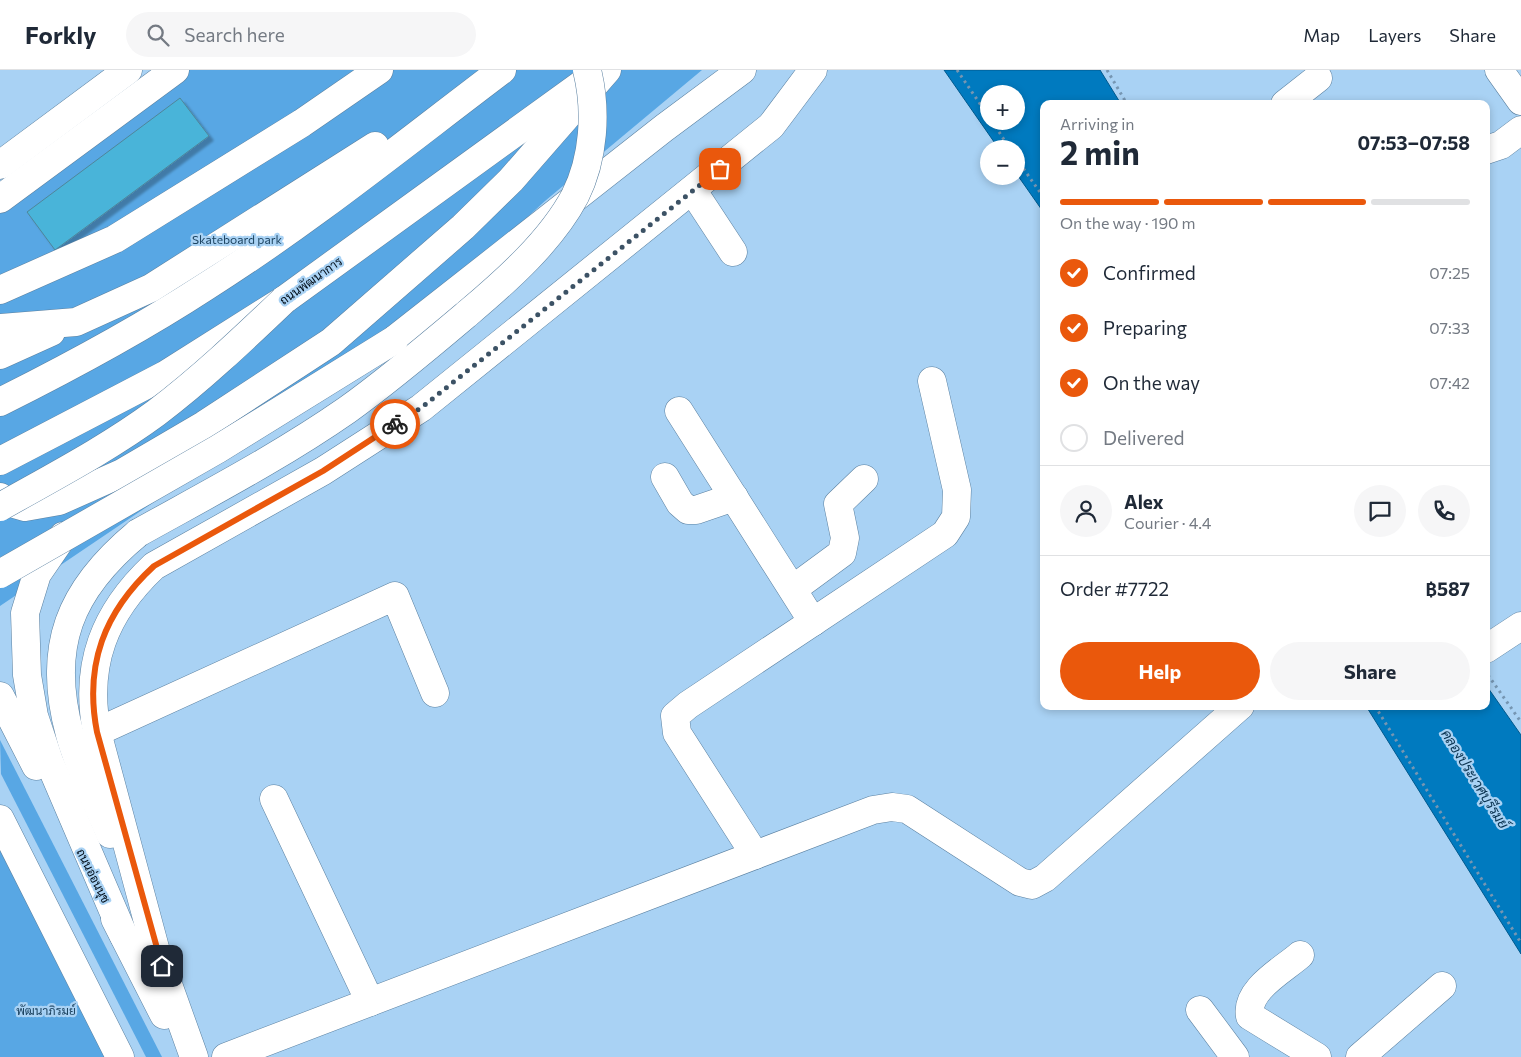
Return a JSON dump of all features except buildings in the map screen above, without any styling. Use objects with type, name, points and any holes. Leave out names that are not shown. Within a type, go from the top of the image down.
[{"type":"main road","points":[[0,165],[128,70]]},
{"type":"main road","points":[[0,199],[176,70]]},
{"type":"main road","points":[[0,290],[115,239],[302,123],[379,70]]},
{"type":"main road","points":[[0,355],[151,288],[494,70]]},
{"type":"main road","points":[[0,402],[133,332],[206,287],[297,225],[502,70]]},
{"type":"main road","points":[[194,1057],[155,948],[70,736],[62,700],[62,658],[65,633],[74,608],[88,583],[111,556],[138,534],[272,457],[346,410],[401,369],[499,286],[541,242],[563,216],[576,194],[585,168],[592,129],[592,90],[587,70]]},
{"type":"main road","name":"ถนนพัฒนาการ","points":[[0,461],[165,375],[284,300],[320,276],[602,70]]},
{"type":"main road","points":[[0,497],[4,501],[25,507],[59,501],[122,473],[204,425],[331,342],[462,227],[511,180],[608,70]]},
{"type":"main road","points":[[0,574],[218,450],[394,340],[656,134],[742,70]]},
{"type":"main road","points":[[771,126],[795,81],[797,70]]},
{"type":"main road","points":[[155,948],[97,732],[92,705],[93,678],[98,654],[120,604],[134,585],[154,566],[323,471],[421,408],[771,126],[813,70]]},
{"type":"main road","points":[[1499,70],[1521,100]]},
{"type":"main road","points":[[1289,100],[1318,73]]},
{"type":"main road","points":[[1490,149],[1501,145],[1521,130]]},
{"type":"main road","points":[[693,190],[733,252]]},
{"type":"main road","points":[[0,506],[92,456],[155,413],[217,363],[284,300]]},
{"type":"main road","points":[[0,328],[76,322]]},
{"type":"main road","points":[[755,855],[677,733],[675,716],[688,705],[945,534],[956,517],[957,490],[932,381]]},
{"type":"main road","points":[[679,411],[813,622]]},
{"type":"main road","points":[[122,473],[66,531],[36,574],[26,613],[24,642],[34,716],[49,762],[124,936]]},
{"type":"main road","points":[[665,477],[680,503],[688,510],[696,510],[734,497]]},
{"type":"main road","points":[[793,589],[842,553],[845,538],[838,504],[864,479]]},
{"type":"main road","points":[[97,732],[395,596],[435,693]]},
{"type":"main road","points":[[1490,646],[1521,626]]},
{"type":"main road","name":"ถนนอ่อนนุช","points":[[0,696],[186,1057]]},
{"type":"main road","points":[[226,1057],[873,810],[892,807],[907,809],[1020,882],[1032,885],[1045,878],[1235,710]]},
{"type":"main road","points":[[274,799],[370,1002]]},
{"type":"main road","points":[[0,819],[120,1057]]},
{"type":"main road","points":[[1300,955],[1258,990],[1249,1008],[1250,1016],[1317,1057]]},
{"type":"main road","points":[[1360,1057],[1442,986]]},
{"type":"main road","points":[[1200,1010],[1235,1057]]},
{"type":"path","points":[[957,70],[980,104]]},
{"type":"path","points":[[1107,70],[1125,100]]},
{"type":"path","points":[[1025,171],[1040,192]]},
{"type":"path","points":[[1490,678],[1521,722]]},
{"type":"path","points":[[1376,710],[1521,943]]},
{"type":"green space","name":"Skateboard park","points":[[177,70],[702,70],[545,201],[394,340],[0,606],[0,213]]},
{"type":"green space","points":[[0,740],[162,1057],[146,1057],[1,774]]},
{"type":"green space","name":"พัฒนาภิรมย์","points":[[0,821],[120,1057],[0,1057]]},
{"type":"water","points":[[944,70],[1100,70],[1119,100],[1040,100],[1040,207],[1024,185],[1025,140],[993,140],[986,130],[1025,130],[1025,85],[980,85],[980,122]]},
{"type":"water","name":"คลองประเวศบุรีรมย์","points":[[1490,691],[1521,735],[1521,954],[1368,710],[1490,710]]},
{"type":"way so far","points":[[395,424],[421,408],[554,299],[720,169]]},
{"type":"route","points":[[162,966],[155,948],[97,732],[92,705],[93,678],[98,654],[107,630],[120,604],[134,585],[154,566],[323,471],[395,424]]}]
